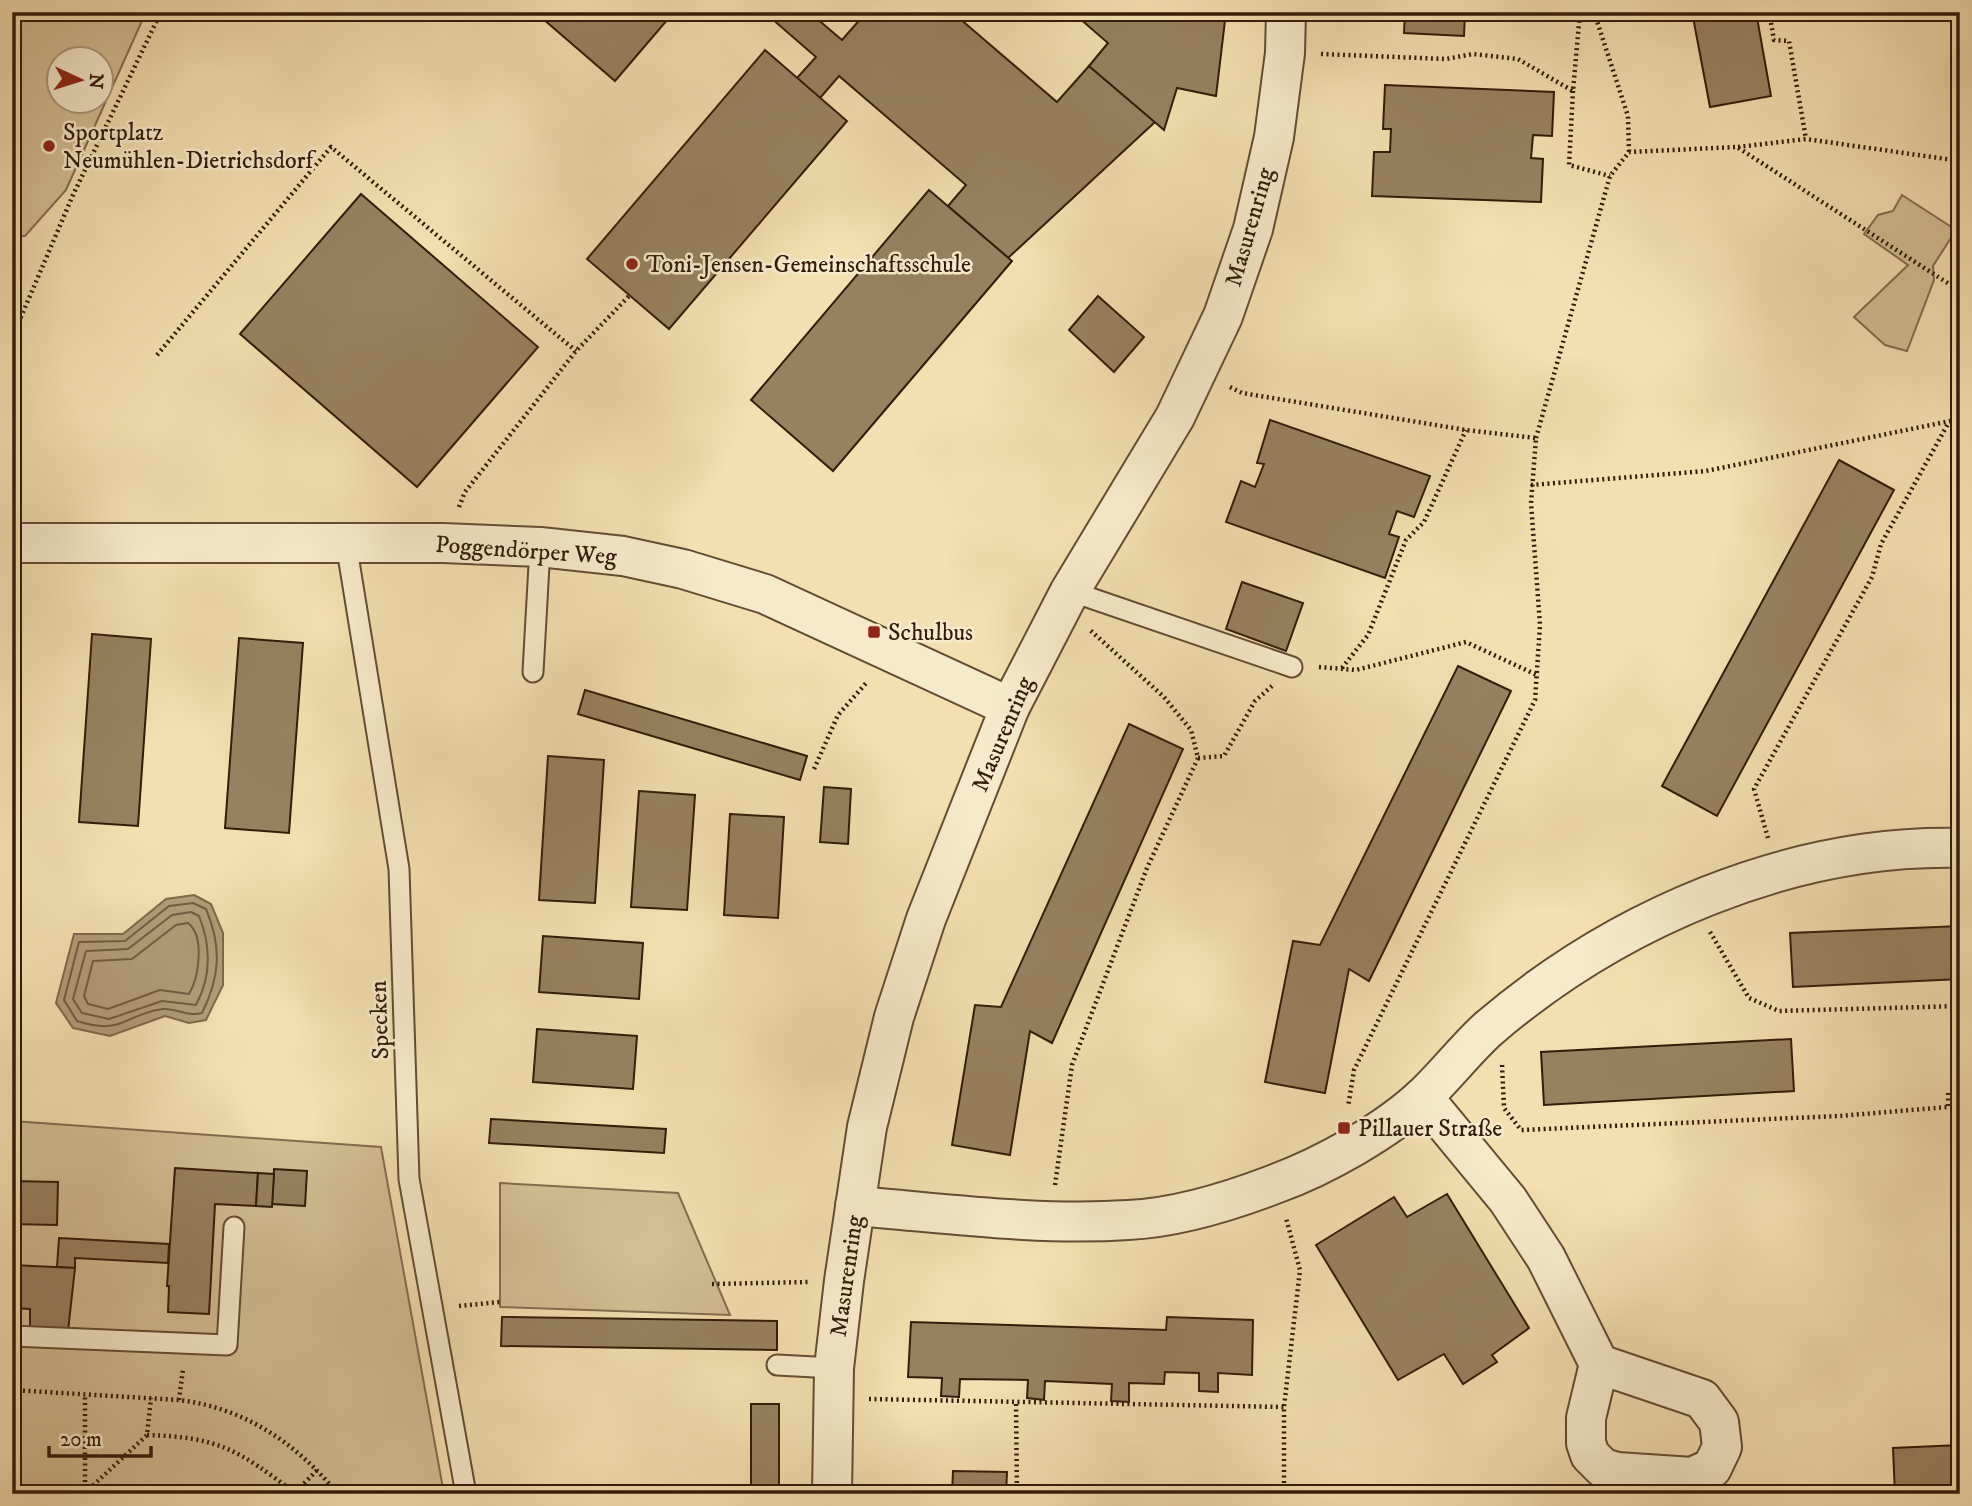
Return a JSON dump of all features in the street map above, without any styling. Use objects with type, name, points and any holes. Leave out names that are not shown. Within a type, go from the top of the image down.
[{"type":"street","name":"Masurenring","points":[[832,1494],[834,1384],[844,1281],[867,1127],[894,1017],[926,919],[1010,707],[1066,598],[1175,417],[1223,316],[1252,229],[1274,137],[1285,52],[1286,12]]},
{"type":"street","name":"Poggendörper Weg","points":[[12,543],[443,543],[540,547],[623,556],[683,569],[765,594],[1010,707]]},
{"type":"street","points":[[855,1206],[1050,1221],[1130,1220],[1205,1208],[1277,1184],[1362,1142],[1423,1097],[1488,1030],[1558,977],[1627,933],[1778,871],[1843,857],[1960,848]]},
{"type":"street","points":[[1423,1097],[1508,1200],[1546,1258],[1599,1364]]},
{"type":"lane","name":"Specken","points":[[346,543],[399,869],[409,1179],[466,1494]]},
{"type":"lane","points":[[533,672],[540,547]]},
{"type":"lane","points":[[1066,598],[1292,667]]},
{"type":"lane","points":[[12,1336],[228,1345],[234,1227]]},
{"type":"lane","points":[[777,1366],[834,1384]]},
{"type":"path","points":[[12,338],[73,195],[161,12]]},
{"type":"path","points":[[1580,12],[1569,165],[1611,176]]},
{"type":"path","points":[[1348,1108],[1354,1070],[1535,700],[1539,676],[1540,625],[1531,485],[1536,438],[1611,176],[1629,152],[1628,116],[1594,12]]},
{"type":"path","points":[[1769,12],[1774,40],[1789,41],[1806,139]]},
{"type":"path","points":[[1285,52],[1446,60],[1473,54],[1518,58],[1573,92]]},
{"type":"path","points":[[1629,152],[1737,148],[1806,139],[1960,161]]},
{"type":"path","points":[[157,355],[331,147],[576,351]]},
{"type":"path","points":[[1737,148],[1960,291]]},
{"type":"path","points":[[443,543],[465,492],[576,351],[630,295]]},
{"type":"path","points":[[1199,369],[1242,393],[1466,430],[1536,438]]},
{"type":"path","points":[[1531,485],[1706,471],[1960,419]]},
{"type":"path","points":[[1778,871],[1754,789],[1872,577],[1881,544],[1949,422]]},
{"type":"path","points":[[1341,668],[1368,635],[1406,540],[1424,522],[1466,430]]},
{"type":"path","points":[[1050,1221],[1072,1065],[1147,868],[1198,758],[1191,730],[1164,697],[1066,598]]},
{"type":"path","points":[[1198,758],[1224,756],[1255,701],[1292,667],[1356,670],[1466,642],[1539,676]]},
{"type":"path","points":[[814,769],[838,715],[892,654]]},
{"type":"path","points":[[1698,902],[1710,932],[1749,998],[1779,1011],[1960,1006]]},
{"type":"path","points":[[1488,1030],[1502,1063],[1504,1108],[1521,1130],[1839,1116],[1960,1106]]},
{"type":"path","points":[[1948,1106],[1948,1093],[1960,1092]]},
{"type":"path","points":[[1277,1184],[1300,1270],[1284,1407],[1283,1494]]},
{"type":"path","points":[[712,1284],[844,1281]]},
{"type":"path","points":[[433,1309],[500,1301]]},
{"type":"path","points":[[834,1384],[1016,1404],[1284,1407]]},
{"type":"path","points":[[12,1390],[203,1403],[245,1416],[282,1439],[318,1469],[338,1494]]},
{"type":"path","points":[[85,1396],[85,1493]]},
{"type":"path","points":[[85,1493],[147,1435],[151,1398]]},
{"type":"path","points":[[1016,1404],[1017,1494]]},
{"type":"path","points":[[147,1435],[191,1436],[229,1447],[296,1493],[318,1469]]},
{"type":"shaded area","name":"Sportplatz Neumühlen-Dietrichsdorf","points":[[12,12],[146,12],[116,79],[116,46],[46,46],[46,116],[99,116],[66,190],[25,236],[12,236]]},
{"type":"shaded area","points":[[1902,195],[1956,230],[1933,266],[1934,280],[1907,351],[1885,345],[1854,317],[1908,265],[1864,234],[1878,215],[1893,211]]},
{"type":"shaded area","points":[[12,1121],[381,1147],[444,1494],[12,1494]]},
{"type":"shaded area","points":[[500,1183],[678,1193],[730,1315],[500,1307]]},
{"type":"water","points":[[194,895],[211,904],[223,933],[223,985],[206,1020],[189,1023],[165,1016],[110,1036],[73,1028],[56,1003],[74,934],[123,934],[166,899]]},
{"type":"building","points":[[535,12],[674,12],[615,81]]},
{"type":"building","points":[[764,12],[809,12],[842,40],[863,16],[859,12],[952,12],[1057,102],[1089,66],[1155,122],[1008,258],[948,206],[966,185],[839,76],[820,98],[797,78],[816,57]]},
{"type":"building","points":[[1084,12],[1226,12],[1216,96],[1177,88],[1164,130],[1089,66],[1108,43],[1079,18]]},
{"type":"building","points":[[1405,12],[1465,12],[1464,36],[1404,33]]},
{"type":"building","points":[[1692,12],[1756,12],[1771,96],[1710,107]]},
{"type":"building","points":[[1952,12],[1960,12],[1960,68]]},
{"type":"building","points":[[765,50],[847,121],[669,329],[587,259]]},
{"type":"building","points":[[1385,85],[1554,92],[1552,136],[1533,135],[1531,158],[1543,159],[1541,202],[1372,196],[1374,152],[1390,152],[1391,129],[1383,129]]},
{"type":"building","points":[[929,190],[1012,261],[833,471],[751,400]]},
{"type":"building","points":[[361,194],[538,347],[417,487],[240,334]]},
{"type":"building","points":[[1098,296],[1144,337],[1114,372],[1069,330]]},
{"type":"building","points":[[1270,420],[1430,476],[1414,517],[1397,511],[1389,534],[1399,537],[1385,578],[1226,522],[1241,481],[1255,487],[1264,464],[1257,463]]},
{"type":"building","points":[[1839,460],[1894,490],[1717,816],[1662,786]]},
{"type":"building","points":[[1242,582],[1303,603],[1286,651],[1226,629]]},
{"type":"building","points":[[92,634],[151,639],[138,826],[79,822]]},
{"type":"building","points":[[239,638],[303,643],[289,833],[225,828]]},
{"type":"building","points":[[1458,666],[1511,691],[1369,981],[1349,969],[1325,1093],[1265,1082],[1293,941],[1320,945]]},
{"type":"building","points":[[585,690],[807,756],[800,780],[578,714]]},
{"type":"building","points":[[1129,724],[1183,749],[1052,1043],[1030,1031],[1010,1155],[952,1145],[975,1005],[1001,1007]]},
{"type":"building","points":[[548,756],[604,760],[595,903],[539,900]]},
{"type":"building","points":[[824,787],[851,789],[848,844],[820,842]]},
{"type":"building","points":[[639,791],[695,795],[687,910],[631,907]]},
{"type":"building","points":[[730,814],[784,817],[778,918],[724,915]]},
{"type":"building","points":[[1960,926],[1960,979],[1793,987],[1790,933]]},
{"type":"building","points":[[543,936],[643,943],[639,999],[539,992]]},
{"type":"building","points":[[537,1029],[637,1036],[633,1089],[533,1082]]},
{"type":"building","points":[[1791,1039],[1794,1091],[1544,1105],[1541,1052]]},
{"type":"building","points":[[491,1119],[666,1129],[664,1153],[489,1143]]},
{"type":"building","points":[[175,1168],[258,1173],[256,1206],[215,1204],[209,1314],[168,1312],[167,1286]]},
{"type":"building","points":[[274,1169],[307,1171],[305,1206],[272,1204]]},
{"type":"building","points":[[258,1173],[274,1174],[272,1207],[256,1206]]},
{"type":"building","points":[[12,1181],[58,1182],[57,1225],[12,1224]]},
{"type":"building","points":[[1447,1194],[1529,1328],[1492,1355],[1497,1362],[1463,1384],[1444,1354],[1398,1380],[1316,1245],[1394,1197],[1407,1217]]},
{"type":"building","points":[[59,1238],[169,1244],[168,1263],[75,1258],[75,1268],[57,1267]]},
{"type":"building","points":[[12,1265],[75,1268],[68,1331],[30,1329],[30,1309],[12,1308]]},
{"type":"building","points":[[502,1317],[777,1321],[777,1350],[501,1346]]},
{"type":"building","points":[[1167,1317],[1253,1320],[1252,1375],[1218,1373],[1218,1392],[1199,1391],[1199,1373],[1165,1372],[1164,1384],[1129,1383],[1129,1402],[1111,1401],[1112,1384],[1045,1381],[1044,1400],[1027,1398],[1028,1380],[960,1379],[959,1397],[941,1396],[942,1378],[908,1377],[911,1322],[1166,1330]]},
{"type":"building","points":[[751,1404],[779,1404],[779,1494],[751,1494]]},
{"type":"building","points":[[1960,1445],[1960,1494],[1895,1494],[1893,1448]]},
{"type":"building","points":[[953,1471],[1007,1472],[1006,1494],[952,1494]]},
{"type":"place","name":"Sportplatz Neumühlen-Dietrichsdorf","points":[[49,146]]},
{"type":"place","name":"Toni-Jensen-Gemeinschaftsschule","points":[[632,264]]},
{"type":"place","name":"Schulbus","points":[[874,632]]},
{"type":"place","name":"Pillauer Straße","points":[[1344,1128]]}]
